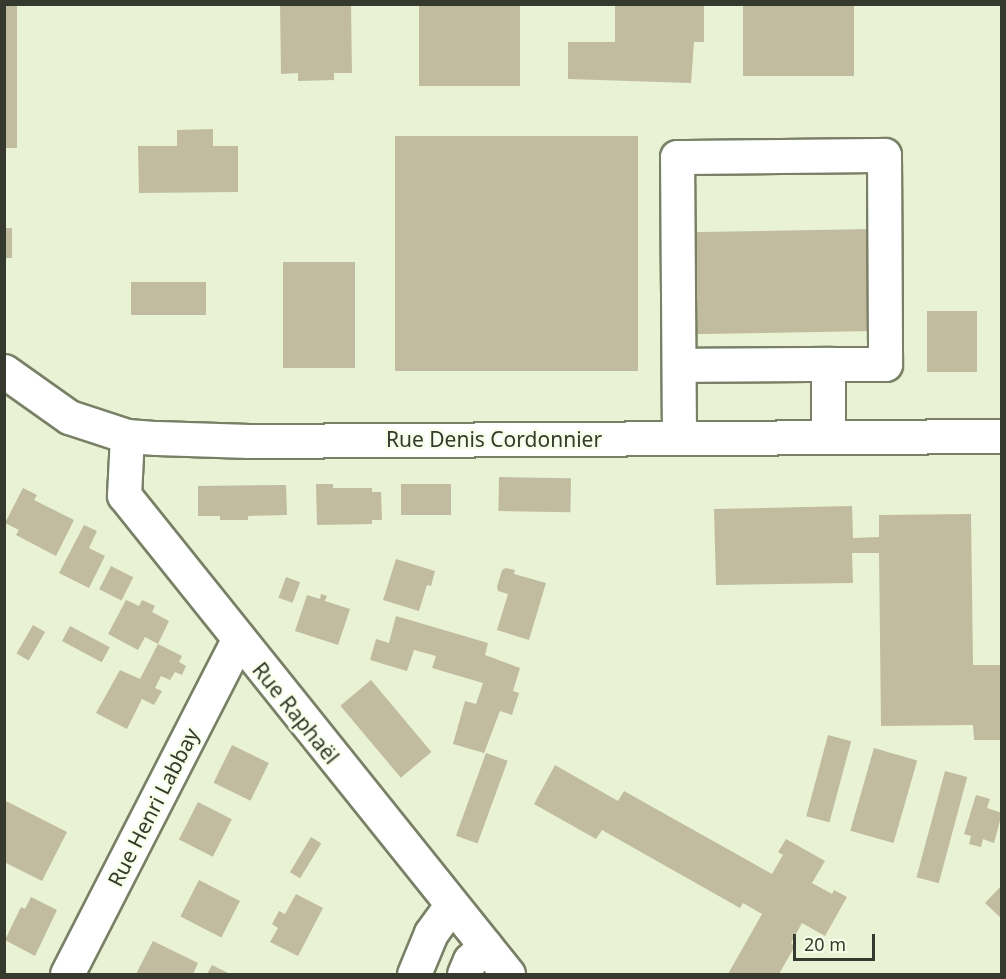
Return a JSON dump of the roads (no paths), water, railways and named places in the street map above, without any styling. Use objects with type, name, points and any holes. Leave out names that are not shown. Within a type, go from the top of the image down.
[{"type":"street","points":[[679,365],[885,364],[884,155],[677,156],[679,438]]},
{"type":"street","points":[[828,364],[828,437]]},
{"type":"street","name":"Rue Denis Cordonnier","points":[[4,370],[19,384],[69,417],[127,436],[249,441],[1002,436]]},
{"type":"street","name":"Rue Raphaël","points":[[127,436],[124,495],[508,975]]},
{"type":"street","name":"Rue Henri Labbay","points":[[67,975],[238,640]]},
{"type":"street","points":[[414,975],[431,933],[451,905]]},
{"type":"street","points":[[464,975],[470,960],[485,946]]}]
